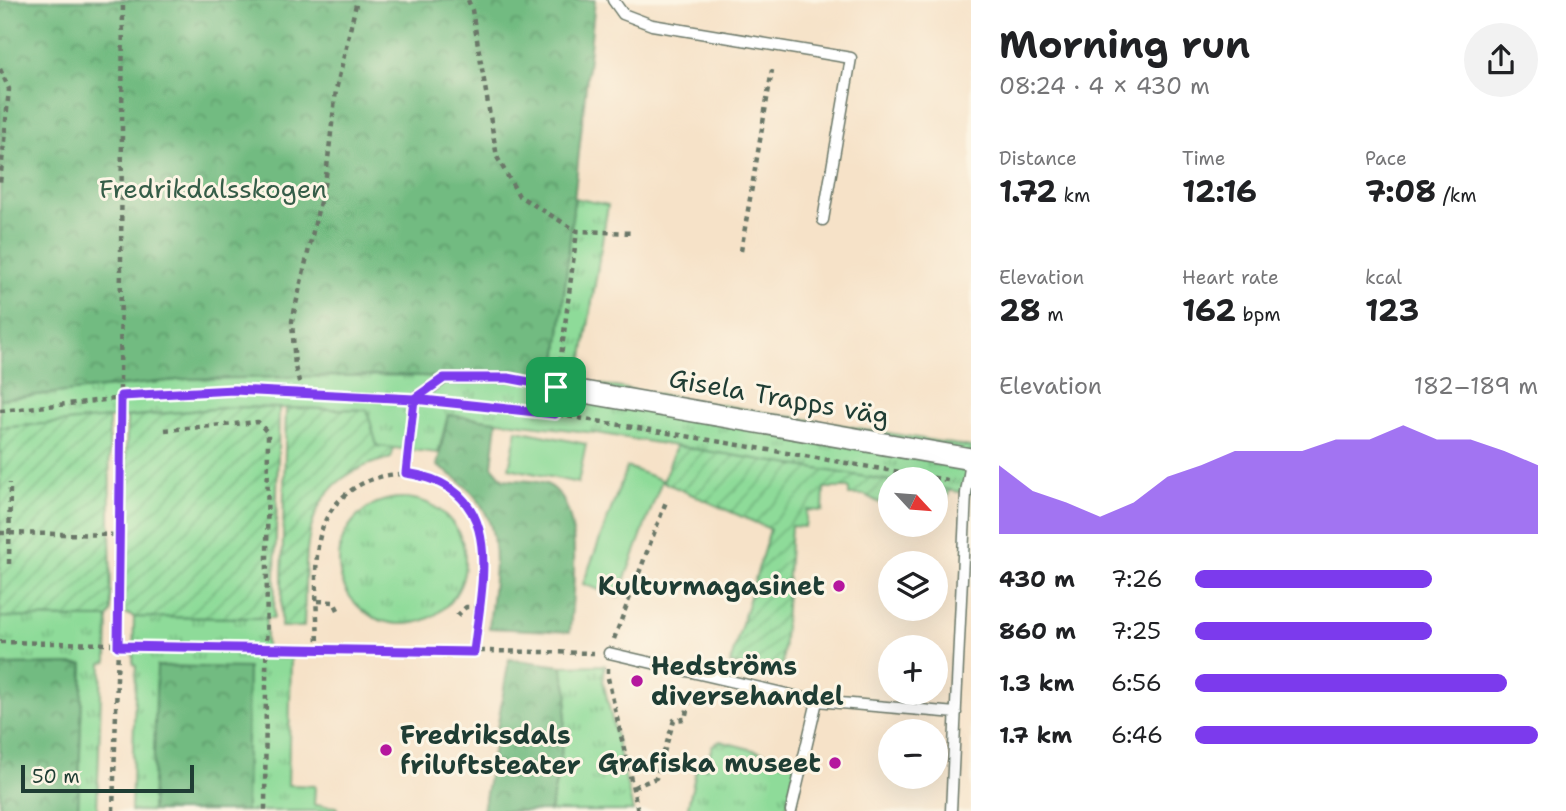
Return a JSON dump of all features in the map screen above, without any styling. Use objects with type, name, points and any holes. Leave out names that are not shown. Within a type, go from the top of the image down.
[{"type":"street","name":"Gisela Trapps väg","points":[[567,389],[971,460]]},
{"type":"lane","points":[[613,0],[623,14],[652,24],[851,58],[823,220]]},
{"type":"lane","points":[[414,399],[444,378],[508,378],[567,389]]},
{"type":"lane","points":[[951,811],[971,460]]},
{"type":"lane","points":[[609,653],[817,701],[956,713]]},
{"type":"lane","points":[[791,811],[817,701]]},
{"type":"path","points":[[113,811],[118,646],[123,0]]},
{"type":"path","points":[[302,392],[295,367],[292,321],[326,177],[336,90],[357,0]]},
{"type":"path","points":[[468,0],[472,10],[497,157],[519,196],[577,231],[634,233]]},
{"type":"path","points":[[0,69],[9,89],[0,183]]},
{"type":"path","points":[[741,251],[772,70]]},
{"type":"path","points":[[555,414],[567,389],[577,231]]},
{"type":"path","points":[[0,411],[121,396],[234,390],[414,399],[555,414],[968,484]]},
{"type":"path","points":[[406,473],[414,399]]},
{"type":"path","points":[[165,430],[258,422],[268,433],[269,649],[265,811]]},
{"type":"path","points":[[318,650],[323,527],[332,509],[348,491],[384,475],[406,473],[439,483],[464,501],[474,516],[485,548],[474,652]]},
{"type":"path","points":[[9,564],[10,483]]},
{"type":"path","points":[[0,533],[119,535]]},
{"type":"path","points":[[318,601],[334,602],[341,614]]},
{"type":"path","points":[[457,616],[466,607],[479,607]]},
{"type":"path","points":[[0,642],[318,650],[609,653]]},
{"type":"path","points":[[634,787],[656,778],[674,720],[685,719],[696,673]]},
{"type":"green space","name":"Fredrikdalsskogen","points":[[0,0],[595,0],[557,362],[541,381],[396,375],[187,379],[0,399]]},
{"type":"green space","points":[[574,198],[608,205],[579,381],[971,447],[971,494],[948,490],[948,467],[878,467],[878,479],[596,433],[448,415],[438,453],[377,446],[367,410],[235,407],[0,428],[0,399],[187,379],[396,375],[541,381],[557,362]]},
{"type":"green space","points":[[235,407],[279,408],[274,618],[134,617],[123,612],[127,417]]},
{"type":"green space","points":[[286,408],[367,410],[377,446],[394,448],[391,458],[360,468],[338,482],[323,500],[313,521],[308,545],[304,627],[281,627]]},
{"type":"green space","points":[[448,415],[497,421],[492,466],[503,479],[541,482],[559,494],[567,509],[574,551],[570,632],[489,628],[495,556],[493,536],[477,499],[460,482],[437,466]]},
{"type":"green space","points":[[109,418],[111,613],[108,618],[0,617],[0,428]]},
{"type":"green space","points":[[517,430],[586,444],[578,483],[509,468]]},
{"type":"green space","points":[[676,446],[878,479],[878,502],[865,495],[849,495],[849,488],[824,488],[823,511],[807,510],[805,527],[791,526],[782,672],[730,664],[770,529],[663,482]]},
{"type":"green space","points":[[627,467],[662,480],[618,597],[583,584]]},
{"type":"green space","points":[[402,498],[426,503],[447,516],[460,537],[465,561],[460,585],[447,606],[426,619],[402,624],[378,619],[357,606],[344,585],[339,561],[344,537],[357,516],[378,503]]},
{"type":"green space","points":[[0,617],[108,618],[107,662],[102,663],[97,811],[78,811],[83,664],[0,665]]},
{"type":"green space","points":[[134,617],[266,618],[266,657],[291,658],[288,785],[315,786],[314,805],[337,807],[338,811],[246,811],[247,669],[158,666],[152,811],[131,811],[136,665],[133,664]]},
{"type":"green space","points":[[509,659],[561,666],[568,692],[560,762],[550,811],[483,811]]},
{"type":"green space","points":[[83,664],[78,811],[0,811],[0,665]]},
{"type":"green space","points":[[605,665],[603,681],[633,811],[550,811],[560,762],[568,692],[561,666]]},
{"type":"green space","points":[[157,666],[248,668],[246,811],[152,811]]},
{"type":"green space","points":[[720,741],[791,760],[795,768],[786,811],[687,811],[697,766],[706,768],[712,746]]},
{"type":"place","name":"Kulturmagasinet","points":[[839,586]]},
{"type":"place","name":"Hedströms diversehandel","points":[[637,681]]},
{"type":"place","name":"Fredriksdals friluftsteater","points":[[386,750]]},
{"type":"place","name":"Grafiska museet","points":[[835,763]]},
{"type":"route","points":[[556,387],[508,378],[444,378],[414,399],[234,390],[121,396],[118,646],[474,652],[485,548],[474,516],[464,501],[439,483],[421,475],[406,473],[414,399],[555,414],[556,387]]}]
